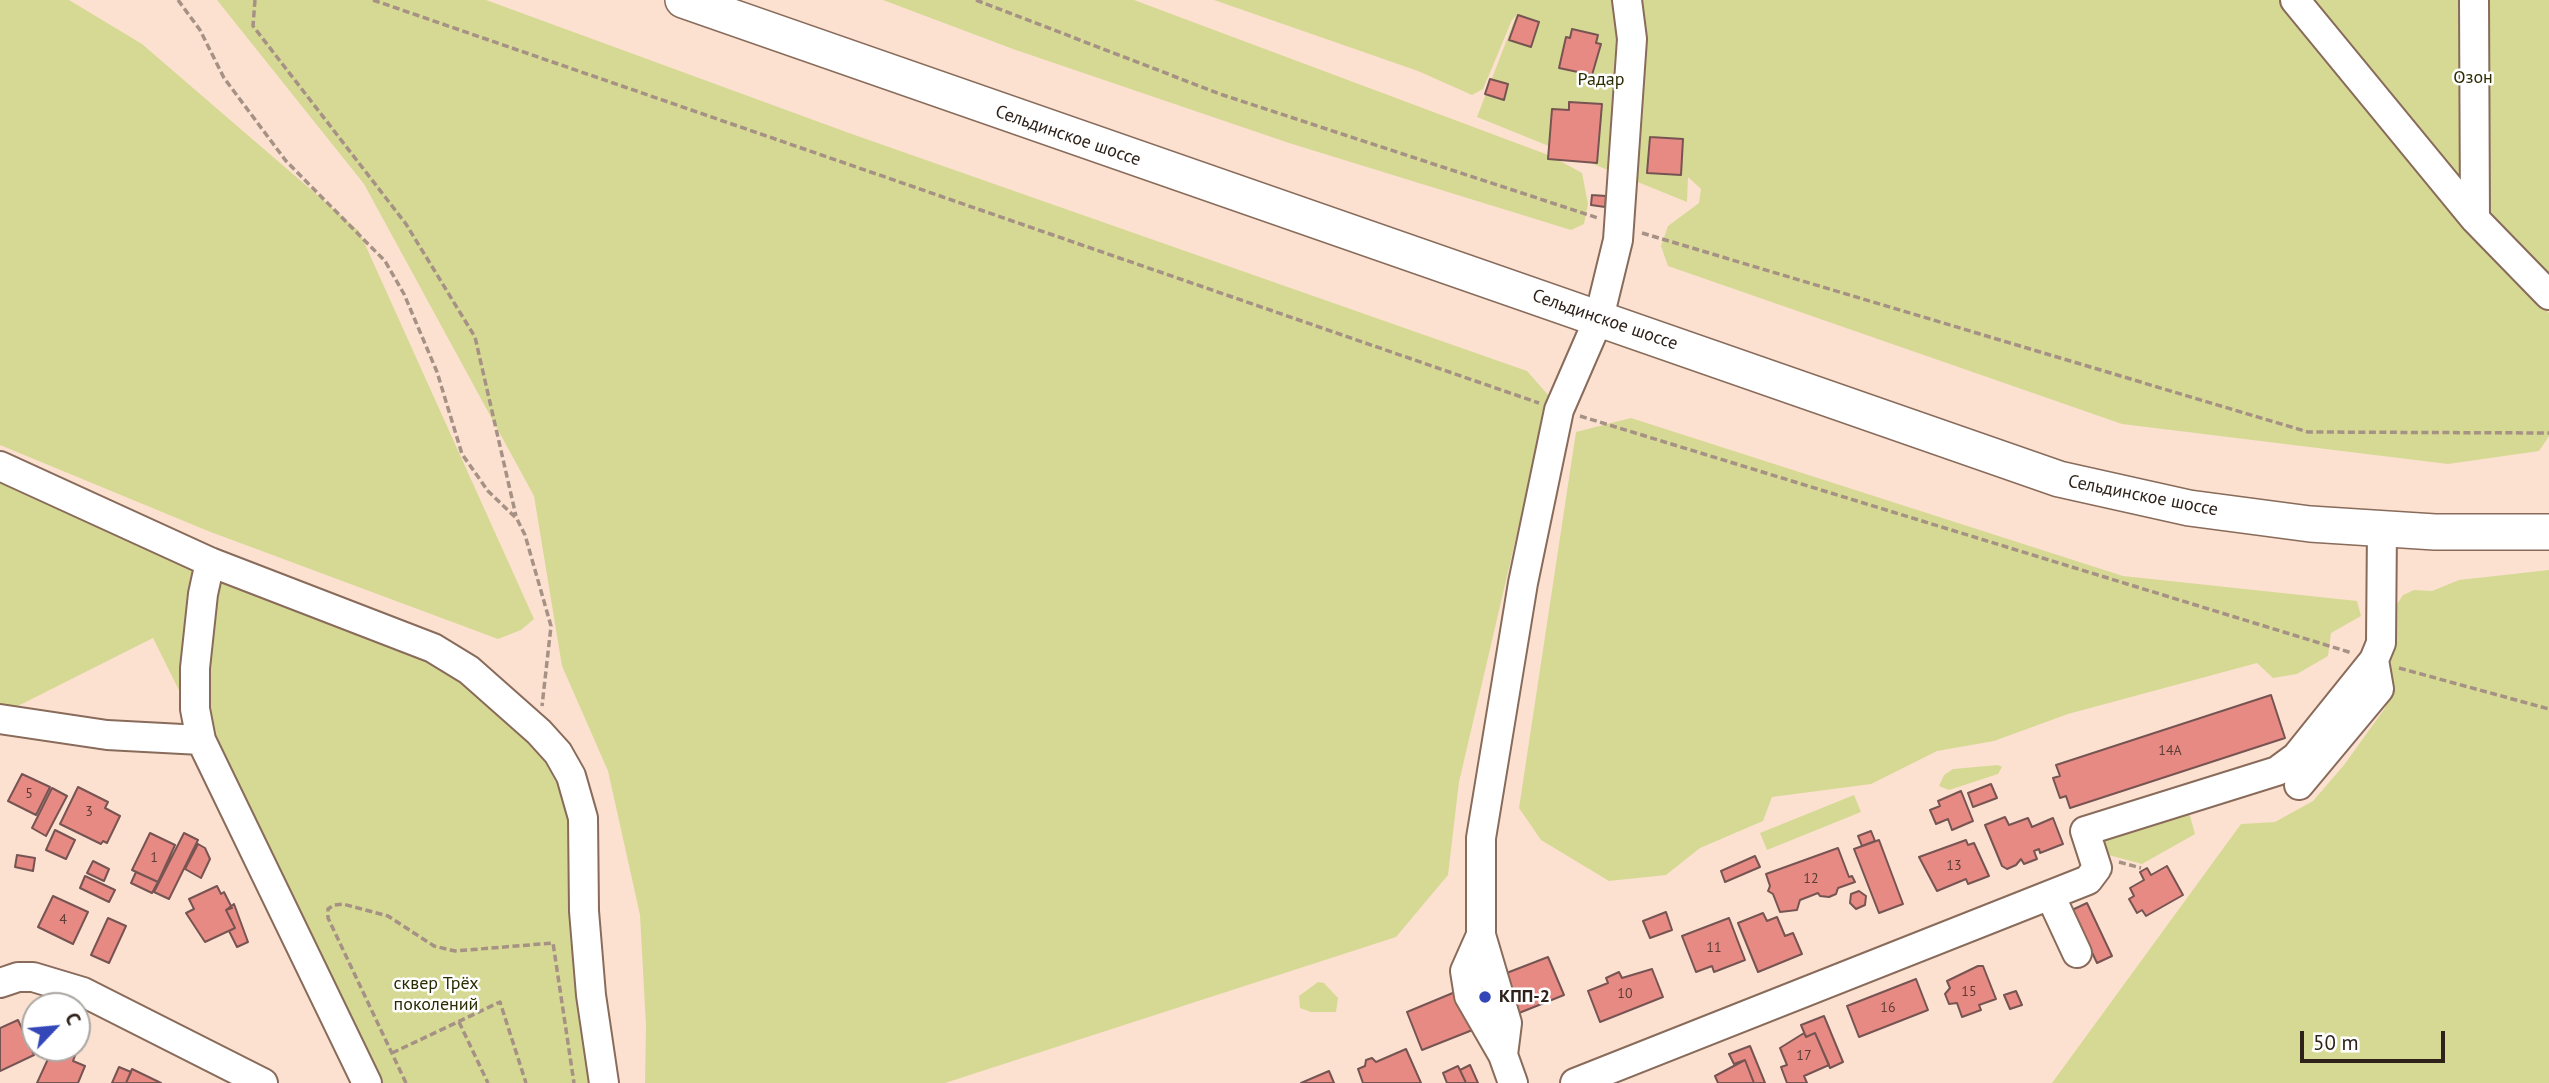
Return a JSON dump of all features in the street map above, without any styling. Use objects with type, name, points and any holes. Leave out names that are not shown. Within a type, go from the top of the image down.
[{"type":"main road","name":"Сельдинское шоссе","points":[[683,0],[1077,140],[2059,479],[2189,508],[2310,524],[2549,532]]},
{"type":"street","points":[[1513,1083],[1503,1055],[1480,1020],[1465,971],[1481,935],[1481,838],[1522,583],[1559,410],[1599,318],[1620,225],[1632,38],[1627,0]]},
{"type":"street","points":[[2295,0],[2314,11],[2475,219],[2549,295]]},
{"type":"street","points":[[2474,0],[2475,219]]},
{"type":"street","points":[[0,466],[210,562],[433,648],[469,670],[539,732],[558,753],[571,776],[581,808],[590,995],[604,1083]]},
{"type":"street","points":[[1575,1083],[2095,875],[2097,864],[2085,831],[2265,777],[2286,765],[2374,660],[2381,643],[2382,528]]},
{"type":"street","points":[[210,562],[202,594],[195,668],[195,709],[201,740],[367,1083]]},
{"type":"street","points":[[2299,785],[2379,689],[2374,660]]},
{"type":"street","points":[[0,719],[107,736],[201,740]]},
{"type":"street","points":[[2050,895],[2077,953]]},
{"type":"street","points":[[0,983],[18,977],[33,977],[83,992],[263,1083]]},
{"type":"path","points":[[178,0],[200,30],[224,78],[286,162],[385,261],[404,294],[438,372],[462,454],[488,491],[517,519]]},
{"type":"path","points":[[255,0],[253,26],[406,225],[475,337],[517,519],[525,535],[551,626],[539,732]]},
{"type":"path","points":[[373,0],[1559,410],[2374,660],[2549,709]]},
{"type":"path","points":[[976,0],[1220,94],[1620,225],[2308,432],[2549,433]]},
{"type":"path","points":[[406,1083],[328,918],[328,909],[334,905],[343,904],[388,916],[434,946],[455,951],[553,943],[574,1083]]},
{"type":"path","points":[[393,1053],[500,1002],[526,1083]]},
{"type":"path","points":[[459,1022],[488,1083]]},
{"type":"green space","points":[[0,0],[69,0],[142,44],[359,231],[534,619],[521,630],[498,639],[208,531],[0,445]]},
{"type":"green space","points":[[217,0],[486,0],[849,133],[1527,371],[1549,396],[1459,782],[1448,875],[1396,937],[945,1083],[645,1083],[646,1026],[640,915],[608,771],[562,666],[534,496],[364,184]]},
{"type":"green space","points":[[883,0],[1134,0],[1551,156],[1582,173],[1588,204],[1584,224],[1571,230],[1289,143],[1013,49]]},
{"type":"green space","name":"Радар","points":[[1214,0],[2287,0],[2549,313],[2549,436],[2539,451],[2448,464],[2122,424],[1668,266],[1661,246],[1668,226],[1699,203],[1701,189],[1688,177],[1687,202],[1477,117],[1516,16],[1483,89],[1472,95],[1418,71]]},
{"type":"green space","name":"Озон","points":[[2310,0],[2549,0],[2549,298]]},
{"type":"green space","points":[[1631,418],[2123,576],[2357,601],[2361,616],[2331,633],[2328,656],[2297,674],[2273,678],[2257,663],[2068,714],[1994,741],[1937,751],[1871,784],[1772,797],[1763,821],[1700,848],[1666,875],[1609,881],[1541,840],[1519,808],[1576,432]]},
{"type":"green space","name":"сквер Трёх поколений","points":[[0,481],[426,655],[460,675],[505,716],[547,760],[565,791],[572,826],[577,993],[591,1083],[374,1083],[153,638],[0,715]]},
{"type":"green space","points":[[2549,570],[2549,1083],[2052,1083],[2241,824],[2275,822],[2313,801],[2344,765],[2385,708],[2390,692],[2382,681],[2394,609],[2403,595],[2414,590],[2432,591],[2459,580]]},
{"type":"green space","points":[[1998,765],[2002,767],[1998,774],[1949,790],[1939,786],[1944,775],[1953,769]]},
{"type":"green space","points":[[1854,795],[1861,812],[1767,850],[1760,833]]},
{"type":"green space","points":[[2188,809],[2195,834],[2142,864],[2101,853],[2103,840]]},
{"type":"green space","points":[[1318,982],[1324,983],[1338,998],[1336,1012],[1311,1012],[1300,1008],[1299,996]]},
{"type":"building","points":[[1518,15],[1539,22],[1531,47],[1509,40]]},
{"type":"building","points":[[1572,29],[1598,35],[1596,43],[1601,44],[1592,75],[1559,68],[1566,37],[1570,38]]},
{"type":"building","points":[[1490,79],[1508,84],[1504,100],[1485,94]]},
{"type":"building","points":[[1569,102],[1602,104],[1597,163],[1548,159],[1552,109],[1569,110]]},
{"type":"building","points":[[1650,137],[1683,139],[1681,175],[1647,173]]},
{"type":"building","points":[[1592,195],[1606,196],[1605,207],[1591,205]]},
{"type":"building","points":[[2271,695],[2285,738],[2070,808],[2066,796],[2060,798],[2053,778],[2060,776],[2056,765]]},
{"type":"building","points":[[22,774],[50,787],[36,815],[8,801]]},
{"type":"building","points":[[1991,784],[1997,798],[1973,807],[1968,793]]},
{"type":"building","points":[[78,787],[108,802],[105,808],[120,816],[107,843],[103,841],[101,844],[60,824]]},
{"type":"building","points":[[52,788],[67,796],[46,836],[32,828]]},
{"type":"building","points":[[1961,791],[1973,821],[1952,830],[1948,819],[1936,824],[1930,810],[1940,806],[1938,801]]},
{"type":"building","points":[[2005,817],[2009,825],[2028,818],[2032,827],[2053,818],[2063,844],[2040,853],[2039,849],[2034,851],[2037,859],[2024,864],[2021,859],[2007,869],[2002,866],[1985,825]]},
{"type":"building","points":[[55,830],[75,840],[66,859],[46,850]]},
{"type":"building","points":[[1871,831],[1875,841],[1862,846],[1858,836]]},
{"type":"building","points":[[150,833],[175,845],[158,882],[132,870]]},
{"type":"building","points":[[184,833],[198,840],[169,899],[154,892]]},
{"type":"building","points":[[1879,840],[1903,904],[1879,913],[1854,849]]},
{"type":"building","points":[[1966,840],[1968,845],[1974,843],[1989,876],[1968,884],[1966,879],[1937,891],[1919,857]]},
{"type":"building","points":[[198,844],[205,848],[210,859],[201,878],[185,869]]},
{"type":"building","points":[[1838,848],[1849,877],[1852,876],[1855,882],[1838,888],[1836,894],[1829,897],[1820,896],[1818,893],[1800,900],[1797,910],[1780,912],[1773,894],[1768,891],[1770,886],[1766,874]]},
{"type":"building","points":[[17,855],[35,858],[33,871],[15,867]]},
{"type":"building","points":[[1755,856],[1760,867],[1725,882],[1721,871]]},
{"type":"building","points":[[93,861],[109,869],[104,881],[87,873]]},
{"type":"building","points":[[2167,866],[2183,895],[2146,916],[2142,910],[2137,913],[2129,899],[2134,896],[2130,888],[2144,880],[2140,872],[2147,868],[2151,875]]},
{"type":"building","points":[[136,872],[158,882],[152,893],[131,883]]},
{"type":"building","points":[[85,876],[115,890],[109,902],[80,888]]},
{"type":"building","points":[[217,886],[221,894],[224,892],[232,908],[226,910],[235,928],[205,942],[186,913],[194,909],[189,899]]},
{"type":"building","points":[[1859,891],[1866,896],[1865,905],[1856,909],[1850,903],[1851,894]]},
{"type":"building","points":[[53,896],[88,912],[73,944],[38,927]]},
{"type":"building","points":[[2087,903],[2112,956],[2097,963],[2072,910]]},
{"type":"building","points":[[234,904],[248,942],[237,947],[229,931],[235,928],[226,910]]},
{"type":"building","points":[[1666,912],[1672,930],[1650,938],[1643,921]]},
{"type":"building","points":[[1763,913],[1767,921],[1777,917],[1785,936],[1793,933],[1802,954],[1758,972],[1738,923]]},
{"type":"building","points":[[108,918],[126,926],[109,963],[91,955]]},
{"type":"building","points":[[1729,918],[1745,960],[1714,972],[1712,966],[1696,972],[1682,936]]},
{"type":"building","points":[[1548,957],[1564,995],[1519,1013],[1504,974]]},
{"type":"building","points":[[1983,966],[1996,999],[1979,1005],[1981,1010],[1962,1017],[1957,1003],[1949,1004],[1945,994],[1950,988],[1947,981]]},
{"type":"building","points":[[1652,969],[1663,997],[1600,1022],[1588,991],[1608,983],[1606,978],[1619,972],[1622,978]]},
{"type":"building","points":[[1916,979],[1928,1010],[1859,1037],[1847,1006]]},
{"type":"building","points":[[1460,990],[1475,1029],[1422,1050],[1407,1012]]},
{"type":"building","points":[[2016,991],[2022,1005],[2010,1009],[2004,995]]},
{"type":"building","points":[[1824,1016],[1843,1062],[1830,1068],[1815,1033],[1806,1037],[1801,1025]]},
{"type":"building","points":[[18,1020],[21,1027],[21,1061],[0,1071],[0,1028]]},
{"type":"building","points":[[1804,1033],[1806,1037],[1815,1033],[1829,1065],[1804,1076],[1807,1083],[1787,1083],[1781,1067],[1787,1065],[1780,1048]]},
{"type":"building","points":[[1750,1046],[1765,1083],[1754,1083],[1745,1060],[1734,1064],[1729,1054]]},
{"type":"building","points":[[1406,1049],[1421,1083],[1363,1083],[1358,1069],[1365,1066],[1366,1060],[1372,1058],[1376,1062]]},
{"type":"building","points":[[1745,1060],[1754,1083],[1718,1083],[1715,1076]]},
{"type":"building","points":[[47,1062],[75,1062],[85,1066],[78,1083],[37,1083]]},
{"type":"building","points":[[1470,1065],[1478,1083],[1466,1083],[1460,1070]]},
{"type":"building","points":[[1458,1066],[1466,1083],[1447,1083],[1443,1073]]},
{"type":"building","points":[[119,1067],[131,1072],[126,1083],[112,1083]]},
{"type":"building","points":[[132,1069],[161,1083],[126,1083]]},
{"type":"building","points":[[1329,1071],[1334,1083],[1301,1083]]},
{"type":"place","name":"КПП-2","points":[[1485,997]]}]
